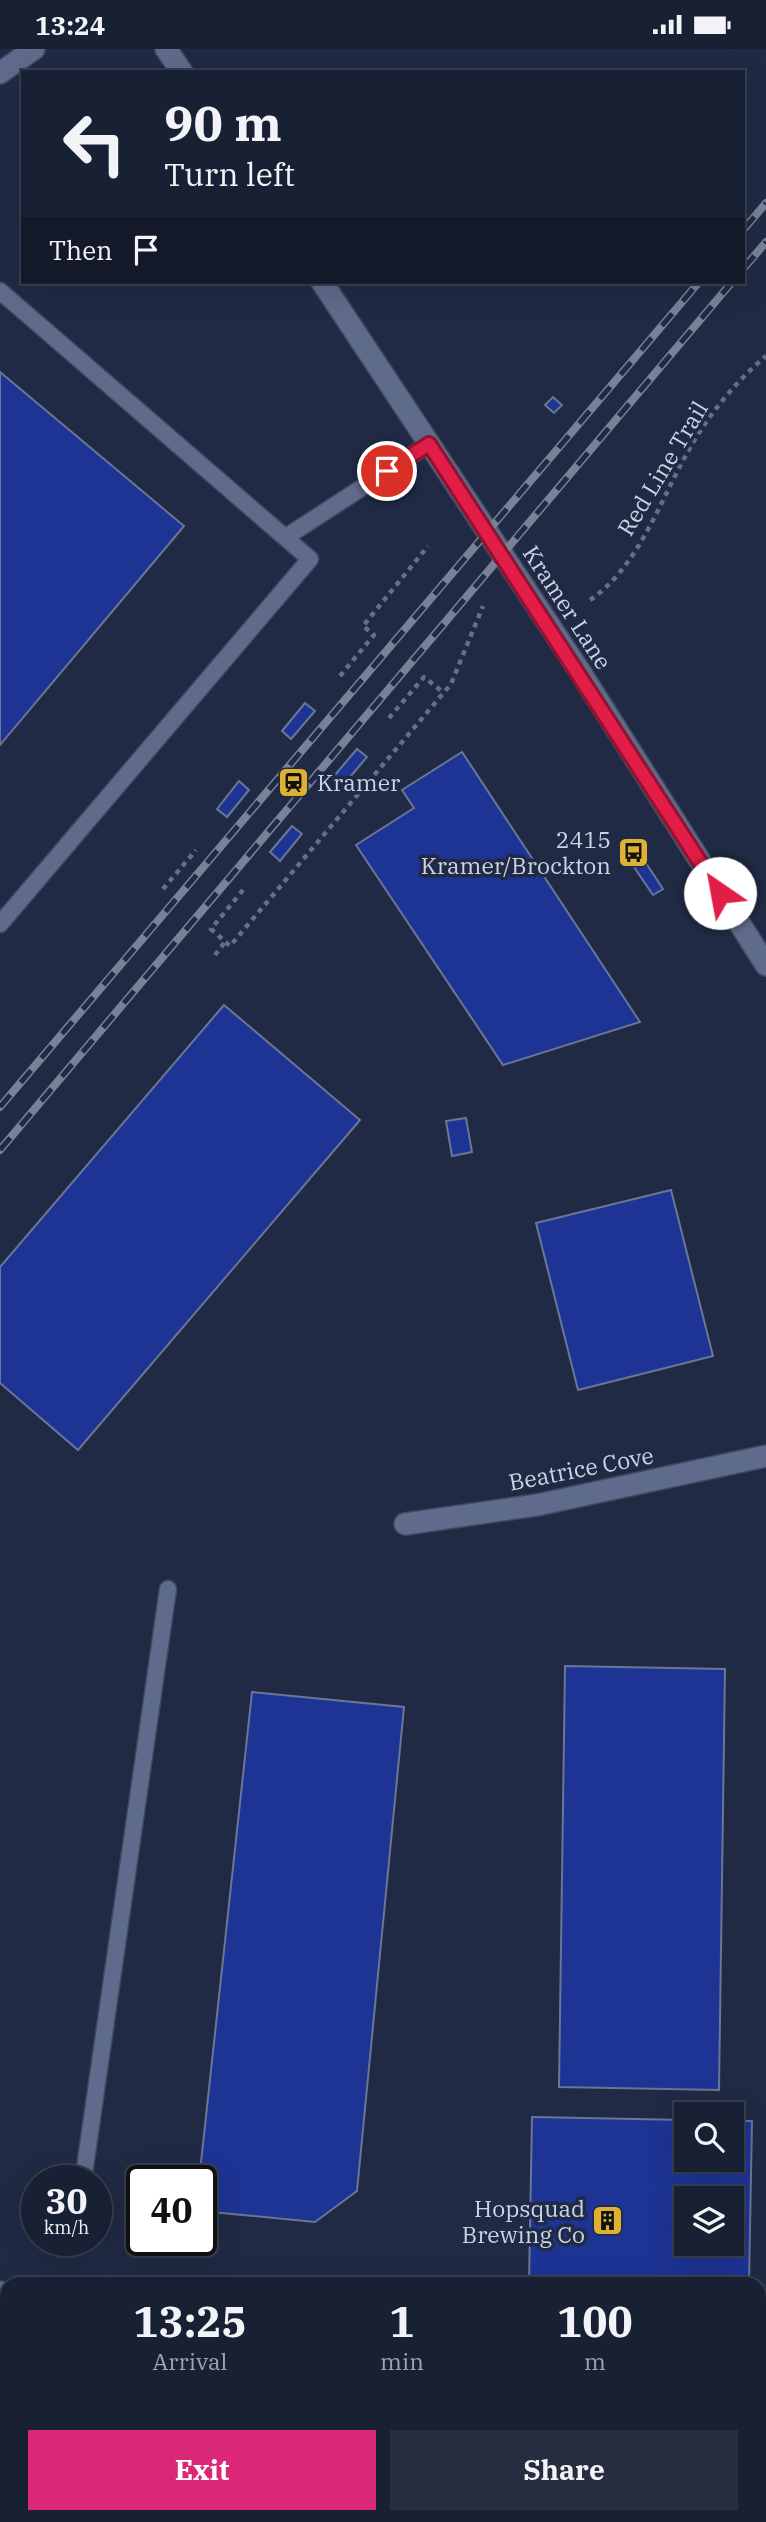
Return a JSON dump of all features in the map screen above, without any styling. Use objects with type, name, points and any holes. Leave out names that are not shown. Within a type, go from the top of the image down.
[{"type":"street","points":[[0,73],[34,49]]},
{"type":"street","points":[[166,49],[181,70]]},
{"type":"street","name":"Kramer Lane","points":[[323,284],[579,670],[766,965]]},
{"type":"street","name":"Beatrice Cove","points":[[405,1524],[537,1505],[766,1456]]},
{"type":"lane","points":[[0,291],[310,559],[0,924]]},
{"type":"lane","points":[[286,537],[429,444]]},
{"type":"lane","points":[[85,2165],[169,1589]]},
{"type":"path","name":"Red Line Trail","points":[[590,600],[608,588],[660,508],[686,454],[717,408],[766,356]]},
{"type":"path","points":[[340,676],[374,635],[363,626],[428,546]]},
{"type":"path","points":[[243,890],[211,929],[230,946],[451,684],[483,606]]},
{"type":"path","points":[[389,718],[424,677],[444,693]]},
{"type":"path","points":[[163,889],[196,850]]},
{"type":"path","points":[[215,955],[225,942]]},
{"type":"building","points":[[0,372],[184,526],[0,745]]},
{"type":"building","points":[[553,397],[562,405],[554,413],[545,405]]},
{"type":"building","points":[[305,703],[315,711],[291,739],[282,731]]},
{"type":"building","points":[[357,749],[367,757],[344,784],[334,776]]},
{"type":"building","points":[[462,752],[640,1022],[503,1065],[356,845],[414,808],[402,790]]},
{"type":"building","points":[[239,781],[249,790],[227,817],[217,809]]},
{"type":"building","points":[[292,826],[302,834],[280,861],[270,852]]},
{"type":"building","points":[[644,860],[663,889],[653,895],[634,867]]},
{"type":"building","points":[[224,1005],[360,1120],[78,1450],[0,1383],[0,1267]]},
{"type":"building","points":[[466,1118],[472,1152],[452,1156],[446,1121]]},
{"type":"building","points":[[671,1190],[713,1356],[578,1390],[536,1223]]},
{"type":"building","points":[[565,1666],[725,1669],[719,2090],[559,2087]]},
{"type":"building","points":[[252,1692],[404,1707],[357,2191],[315,2222],[217,2213],[217,2165],[201,2165]]},
{"type":"building","name":"Hopsquad Brewing Co","points":[[532,2117],[674,2120],[674,2172],[744,2172],[744,2121],[752,2121],[749,2277],[529,2277]]},
{"type":"railway","points":[[745,228],[766,203]]},
{"type":"railway","points":[[745,267],[766,242]]},
{"type":"railway","points":[[0,1107],[697,284]]},
{"type":"railway","points":[[0,1150],[730,284]]},
{"type":"place","name":"Kramer","points":[[294,782]]},
{"type":"place","name":"2415 Kramer/Brockton","points":[[634,852]]},
{"type":"place","name":"Hopsquad Brewing Co","points":[[608,2221]]},
{"type":"route","points":[[387,471],[429,444],[485,533],[579,670],[720,893]]}]
